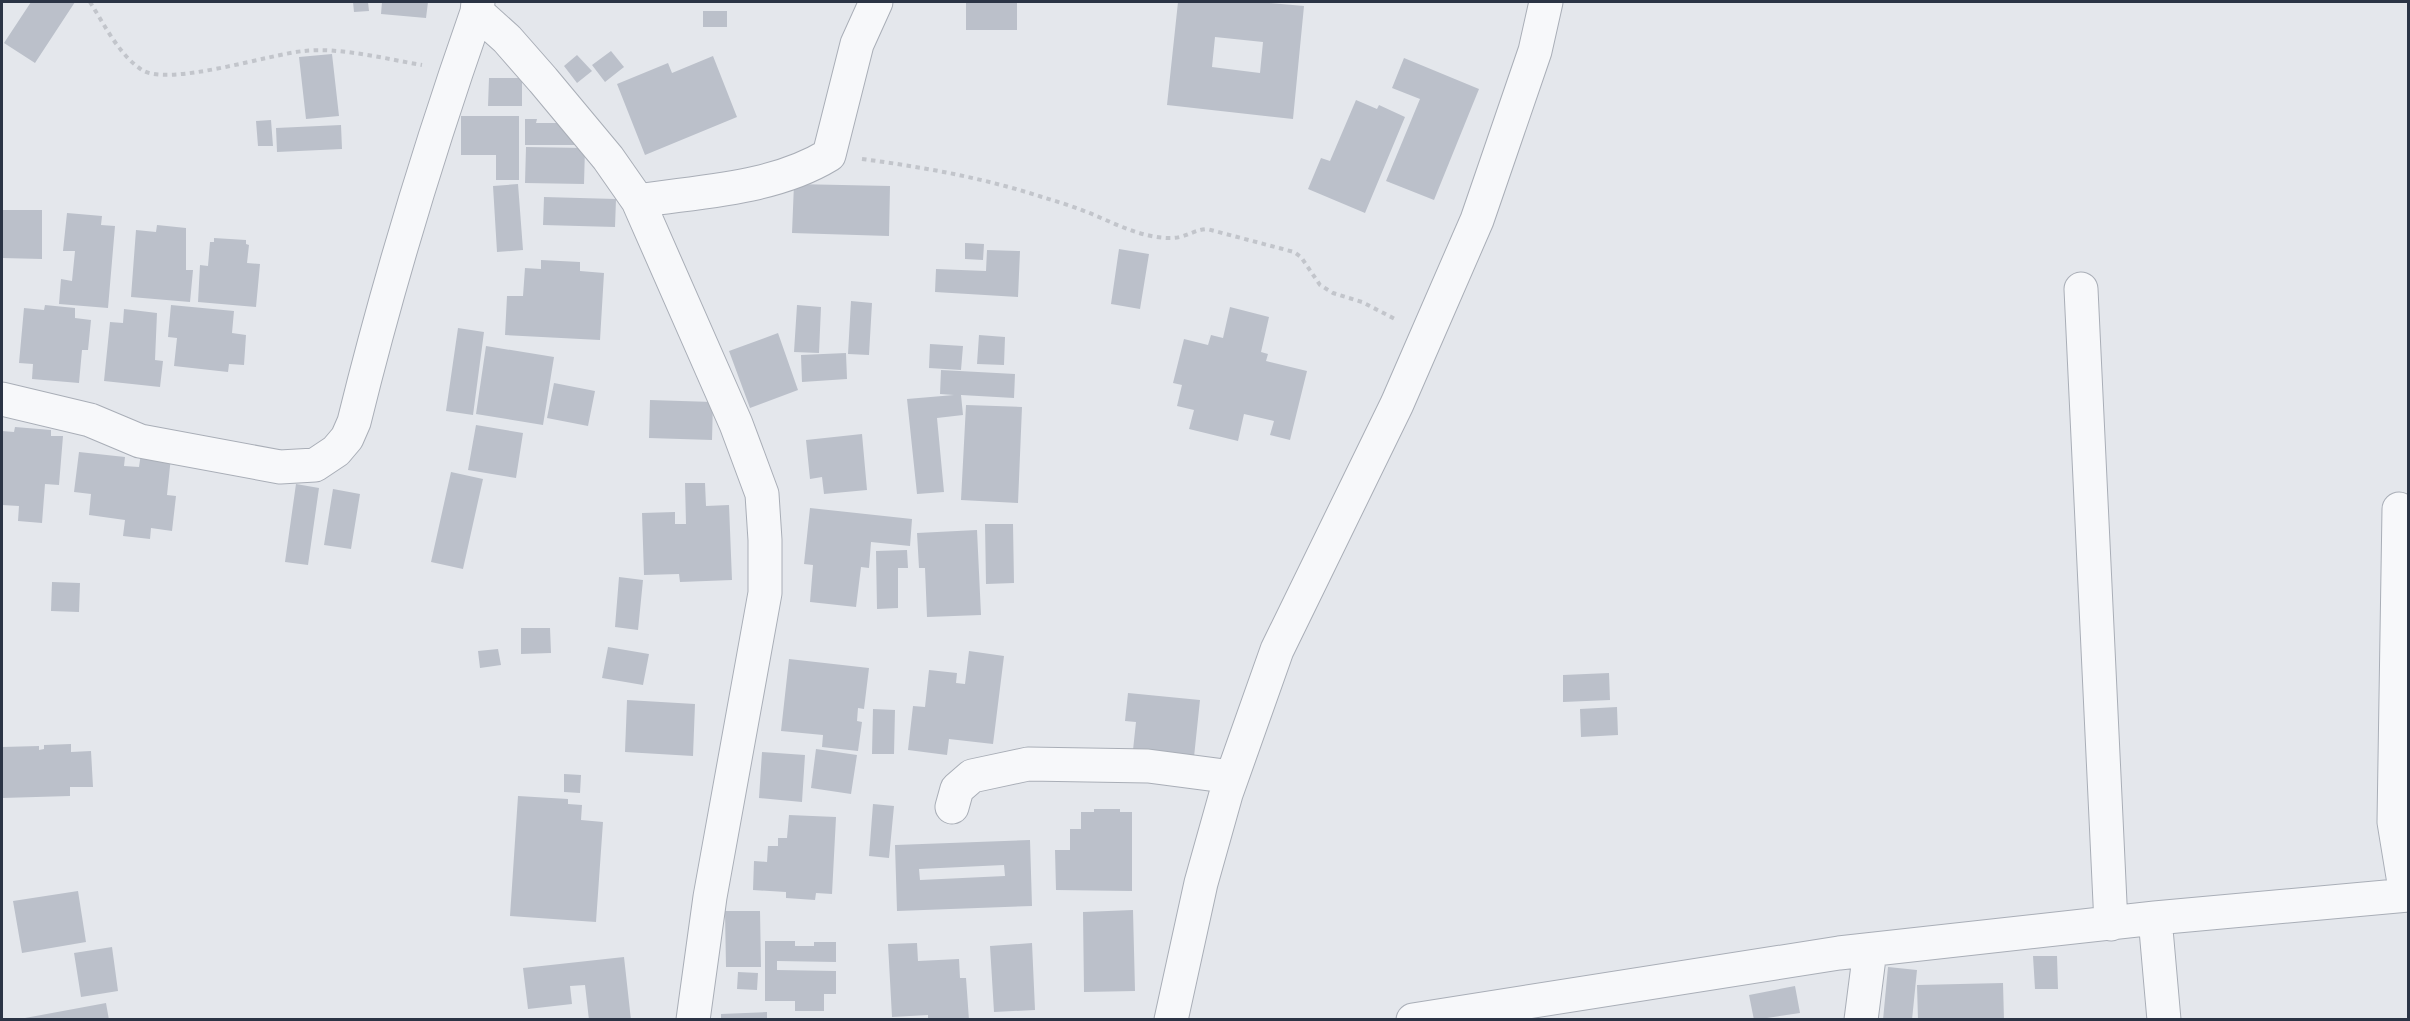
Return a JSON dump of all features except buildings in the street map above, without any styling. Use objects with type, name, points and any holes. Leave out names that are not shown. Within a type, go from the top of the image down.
[{"type":"street","points":[[638,201],[766,182],[807,168],[829,155],[857,44],[876,2]]},
{"type":"street","points":[[1171,1020],[1201,883],[1232,777],[1277,650],[1397,404],[1477,220],[1535,51],[1546,2]]},
{"type":"street","points":[[2,399],[90,420],[140,441],[280,467],[315,465],[336,451],[347,438],[354,422],[403,245],[478,7],[608,158],[638,201],[762,494],[765,593],[710,897],[693,1020]]},
{"type":"street","points":[[2081,290],[2111,924]]},
{"type":"street","points":[[1413,1020],[1870,950],[2155,918],[2407,895],[2394,822],[2399,509]]},
{"type":"street","points":[[952,807],[957,789],[972,776],[1028,764],[1148,766],[1232,777]]},
{"type":"street","points":[[2155,918],[2164,1020]]},
{"type":"street","points":[[1862,1020],[1870,950]]},
{"type":"path","points":[[90,2],[118,46],[142,70],[162,76],[217,68],[306,50],[346,53],[457,70]]},
{"type":"path","points":[[829,155],[938,171],[1007,186],[1082,210],[1148,236],[1183,238],[1198,229],[1207,229],[1280,247],[1301,257],[1320,285],[1333,293],[1362,302],[1426,335]]}]
